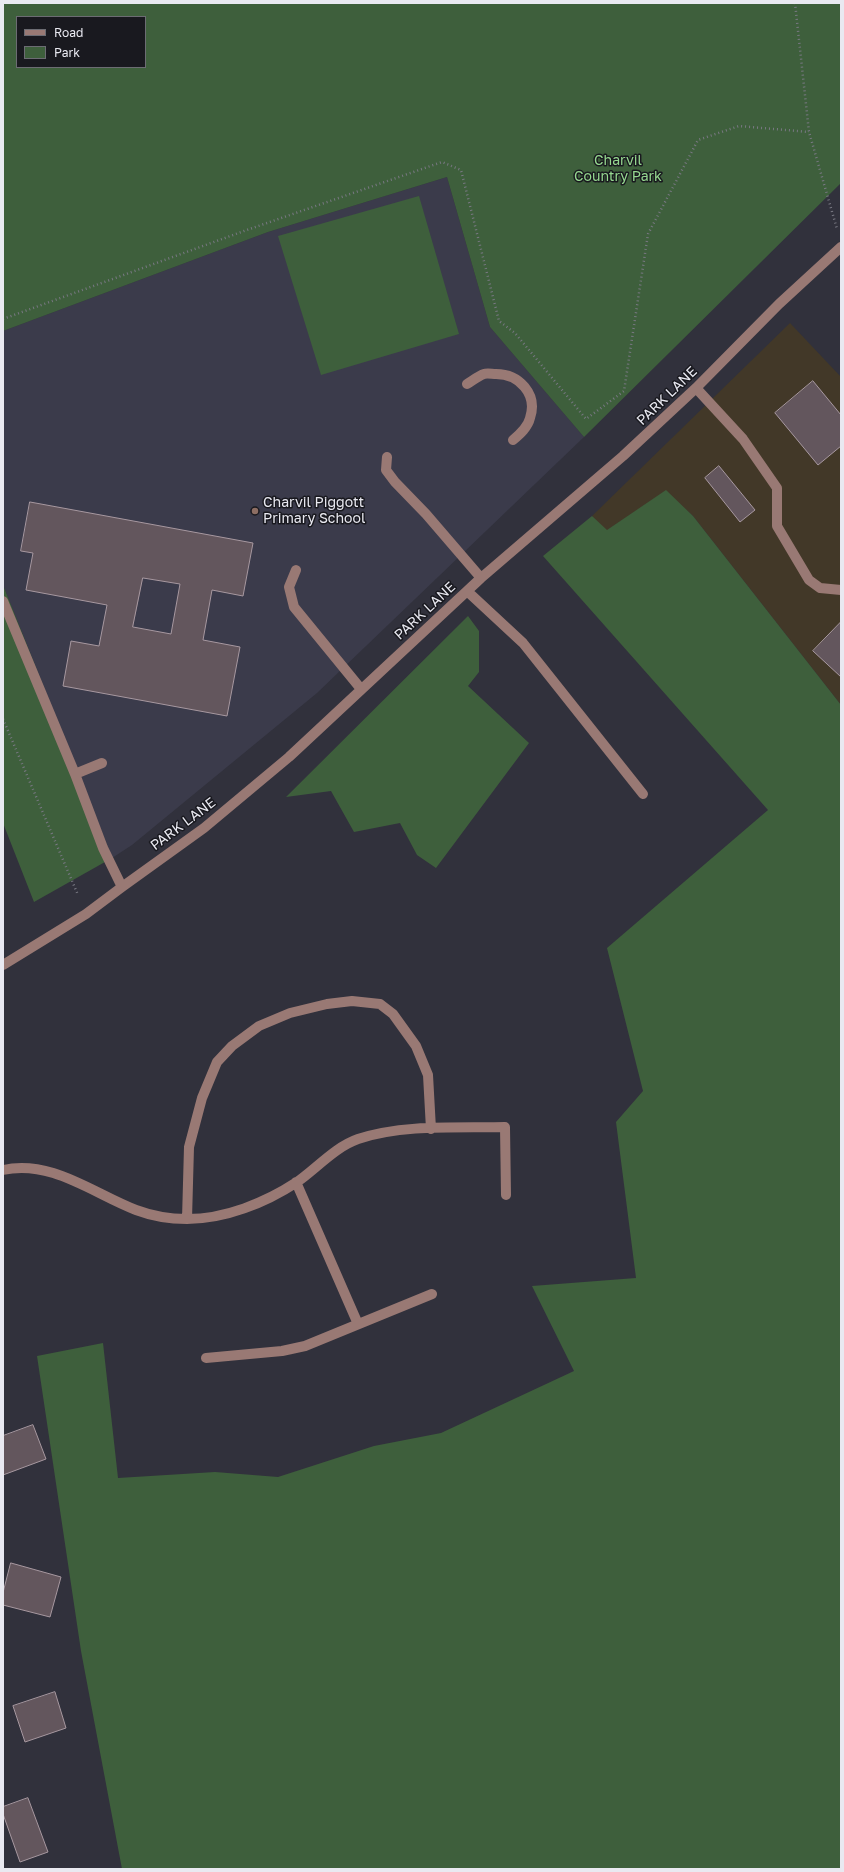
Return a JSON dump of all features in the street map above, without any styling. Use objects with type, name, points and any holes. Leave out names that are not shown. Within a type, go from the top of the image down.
[{"type":"street","name":"PARK LANE","points":[[3,965],[86,914],[122,888],[204,828],[289,757],[481,578],[624,456],[696,388],[779,304],[841,246]]},
{"type":"street","points":[[467,384],[484,374],[504,374],[519,380],[528,391],[532,403],[530,419],[522,433],[513,440]]},
{"type":"street","points":[[696,388],[744,440],[777,488],[776,526],[809,580],[820,588],[841,590]]},
{"type":"street","points":[[387,457],[386,470],[395,482],[426,514],[481,578]]},
{"type":"street","points":[[296,570],[289,587],[294,607],[362,689]]},
{"type":"street","points":[[468,591],[523,643],[643,794]]},
{"type":"street","points":[[3,601],[75,774],[103,848],[122,888]]},
{"type":"street","points":[[75,774],[102,763]]},
{"type":"street","points":[[187,1219],[189,1147],[202,1098],[218,1062],[232,1046],[260,1026],[290,1013],[327,1004],[352,1001],[380,1004],[393,1014],[416,1046],[428,1075],[431,1129]]},
{"type":"street","points":[[3,1170],[24,1168],[43,1170],[68,1178],[137,1211],[166,1218],[187,1219],[241,1210],[296,1182],[329,1156],[357,1139],[386,1133],[431,1129],[506,1127],[506,1195]]},
{"type":"street","points":[[296,1182],[358,1324]]},
{"type":"street","points":[[206,1358],[282,1351],[305,1346],[432,1294]]},
{"type":"path","points":[[795,3],[809,132],[837,230]]},
{"type":"path","points":[[3,319],[244,231],[442,162],[461,170],[499,321],[515,332],[586,419],[624,391],[648,234],[698,140],[739,126],[809,132]]},
{"type":"path","points":[[3,719],[86,914]]},
{"type":"shaded area","name":"Charvil Piggott Primary School","points":[[447,177],[490,327],[584,437],[317,693],[132,845],[112,858],[3,585],[3,331],[268,232]]},
{"type":"shaded area","points":[[790,323],[841,377],[841,705],[693,516],[666,491],[606,531],[592,516]]},
{"type":"green space","name":"Charvil Country Park","points":[[3,3],[841,3],[841,183],[584,437],[490,327],[447,177],[268,232],[3,331]]},
{"type":"green space","points":[[419,196],[459,334],[321,375],[278,236]]},
{"type":"green space","points":[[666,490],[693,516],[841,705],[841,1869],[122,1869],[81,1651],[37,1356],[103,1343],[118,1478],[215,1472],[278,1477],[374,1446],[441,1433],[574,1371],[532,1286],[636,1278],[616,1122],[643,1091],[607,948],[768,810],[543,556],[592,516],[607,530]]},
{"type":"green space","points":[[3,585],[112,858],[34,902],[3,823]]},
{"type":"green space","points":[[468,616],[479,631],[479,672],[468,686],[529,743],[436,868],[417,855],[400,823],[354,832],[331,791],[286,797]]},
{"type":"building","points":[[813,381],[841,415],[841,446],[818,465],[775,413]]},
{"type":"building","points":[[719,466],[755,510],[740,522],[705,478]]},
{"type":"building","points":[[30,502],[253,543],[243,596],[212,590],[203,640],[240,647],[227,716],[63,686],[71,641],[99,646],[107,605],[26,590],[33,553],[21,551]],"holes":[[[143,578],[180,584],[171,634],[133,627]]]},
{"type":"building","points":[[841,622],[841,677],[813,651]]},
{"type":"building","points":[[33,1425],[46,1459],[3,1475],[3,1436]]},
{"type":"building","points":[[11,1563],[61,1577],[50,1617],[3,1605],[3,1593]]},
{"type":"building","points":[[55,1692],[66,1728],[25,1742],[13,1706]]},
{"type":"building","points":[[28,1798],[48,1852],[20,1862],[3,1814],[3,1807]]},
{"type":"place","name":"Charvil Piggott Primary School","points":[[255,511]]}]
